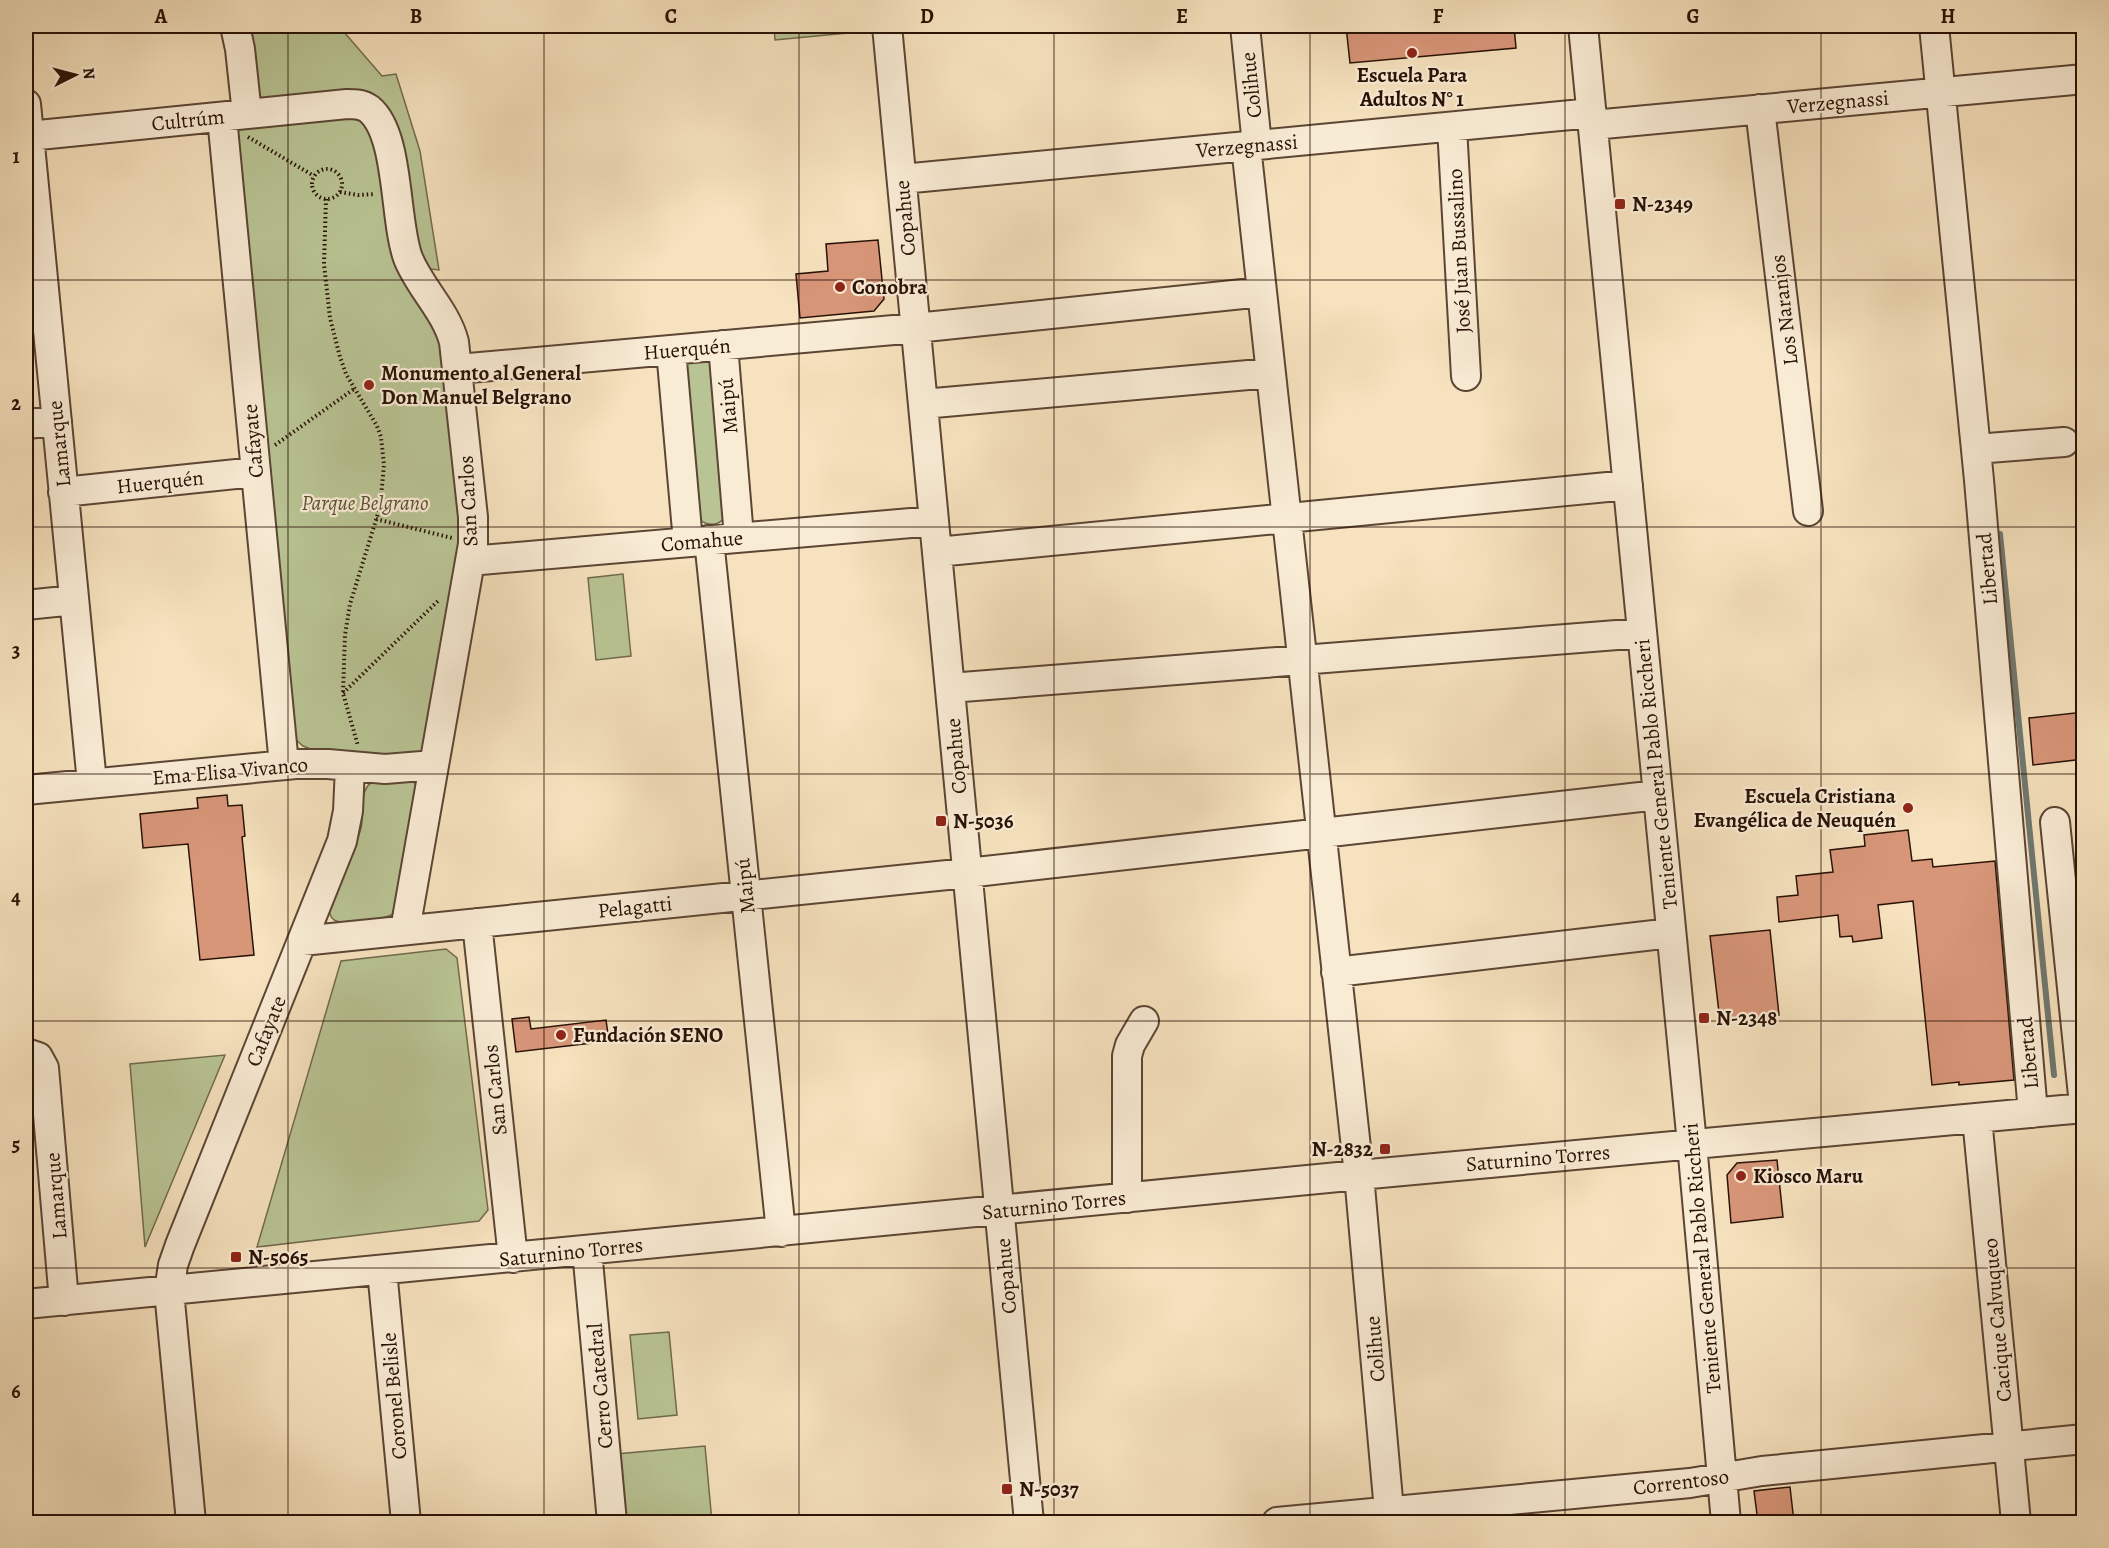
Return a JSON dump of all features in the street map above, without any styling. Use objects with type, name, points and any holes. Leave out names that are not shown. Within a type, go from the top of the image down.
[{"type":"street","name":"Cafayate","points":[[235,26],[240,49],[241,127],[256,472],[284,765]]},
{"type":"street","name":"Copahue","points":[[887,26],[1029,1522]]},
{"type":"street","name":"Colihue","points":[[1245,26],[1262,292],[1359,1175],[1390,1517]]},
{"type":"street","name":"Teniente General Pablo Riccheri","points":[[1583,26],[1692,1144],[1726,1522]]},
{"type":"street","name":"Libertad","points":[[1934,26],[1976,449],[2033,1113]]},
{"type":"street","name":"Verzegnassi","points":[[902,179],[1452,127],[1760,109],[2084,79]]},
{"type":"street","name":"Lamarque","points":[[26,104],[32,241],[57,421],[92,783]]},
{"type":"street","name":"Cultrúm","points":[[28,136],[241,127],[347,104]]},
{"type":"street","name":"San Carlos","points":[[347,104],[362,105],[368,108],[383,129],[389,148],[406,252],[452,335],[458,369],[473,517],[473,544],[458,544],[434,765],[405,930]]},
{"type":"street","name":"Los Naranjos","points":[[1760,109],[1808,511]]},
{"type":"street","name":"José Juan Bussalino","points":[[1452,127],[1466,376]]},
{"type":"street","name":"Huerquén","points":[[458,369],[916,328],[1262,292]]},
{"type":"street","name":"Maipú","points":[[723,345],[739,537]]},
{"type":"street","name":"Maipú","points":[[671,350],[746,896],[781,1232]]},
{"type":"street","points":[[923,404],[1271,373]]},
{"type":"street","points":[[26,424],[57,421]]},
{"type":"street","points":[[1976,449],[2064,442]]},
{"type":"street","name":"Huerquén","points":[[63,492],[256,472]]},
{"type":"street","points":[[937,552],[1628,485]]},
{"type":"street","name":"Comahue","points":[[458,544],[699,541],[934,521]]},
{"type":"street","points":[[26,605],[74,600]]},
{"type":"street","points":[[950,688],[1642,633]]},
{"type":"street","name":"Cafayate","points":[[169,1291],[170,1275],[176,1255],[345,832],[356,751]]},
{"type":"street","name":"Ema Elisa Vivanco","points":[[26,790],[284,765],[317,764],[356,751],[385,769],[434,765]]},
{"type":"street","name":"Pelagatti","points":[[302,940],[967,873],[1658,795]]},
{"type":"street","points":[[2055,822],[2079,1019],[2084,1106]]},
{"type":"street","name":"San Carlos","points":[[477,923],[513,1258]]},
{"type":"street","points":[[1336,972],[1671,933]]},
{"type":"street","points":[[1127,1198],[1127,1056],[1144,1021]]},
{"type":"street","name":"Lamarque","points":[[32,1055],[44,1068],[45,1075],[64,1301]]},
{"type":"street","name":"Saturnino Torres","points":[[26,1304],[1359,1175],[2033,1113],[2084,1106]]},
{"type":"street","name":"Cacique Calvuqueo","points":[[1977,1118],[2016,1522]]},
{"type":"street","name":"Cerro Catedral","points":[[587,1250],[612,1522]]},
{"type":"street","name":"Coronel Belisle","points":[[382,1270],[406,1522]]},
{"type":"street","points":[[169,1291],[191,1522]]},
{"type":"street","name":"Correntoso","points":[[1277,1522],[1390,1517],[1690,1483],[1762,1471],[2084,1439]]},
{"type":"path","points":[[241,127],[314,176]]},
{"type":"path","points":[[340,192],[341,178],[335,171],[321,170],[314,176],[312,185],[314,190],[321,198],[326,199],[340,192],[358,195],[379,193],[378,185]]},
{"type":"path","points":[[326,199],[324,264],[327,298],[340,357],[354,389],[373,416],[381,437],[384,480],[376,519],[348,614],[343,693],[356,751]]},
{"type":"path","points":[[278,440],[278,444],[354,389]]},
{"type":"path","points":[[376,519],[458,544]]},
{"type":"path","points":[[343,693],[445,594]]},
{"type":"green space","points":[[246,26],[334,26],[344,32],[382,76],[396,74],[420,151],[439,270],[422,264],[384,113],[262,99],[258,96]]},
{"type":"green space","points":[[774,26],[857,26],[858,32],[775,40]]},
{"type":"green space","name":"Parque Belgrano","points":[[364,116],[443,330],[465,521],[428,744],[421,754],[328,756],[303,746],[295,739],[234,129]]},
{"type":"green space","points":[[690,359],[710,361],[713,365],[726,516],[720,522],[713,524],[699,519],[686,363]]},
{"type":"green space","points":[[623,574],[631,656],[596,660],[588,578]]},
{"type":"green space","points":[[375,780],[413,780],[416,786],[396,912],[366,921],[339,922],[332,917],[329,907],[358,838],[366,789]]},
{"type":"green space","points":[[446,949],[457,958],[488,1210],[479,1221],[257,1247],[341,961]]},
{"type":"green space","points":[[225,1055],[145,1247],[130,1064]]},
{"type":"green space","points":[[669,1332],[677,1415],[638,1419],[630,1335]]},
{"type":"green space","points":[[705,1446],[712,1522],[623,1522],[616,1454]]},
{"type":"building","points":[[1346,26],[1514,26],[1516,48],[1350,63]]},
{"type":"building","name":"Conobra","points":[[878,240],[884,299],[874,311],[800,318],[796,274],[828,271],[826,244]]},
{"type":"building","points":[[2084,712],[2084,759],[2033,765],[2029,718]]},
{"type":"building","points":[[227,795],[228,806],[242,805],[245,836],[242,837],[254,955],[200,960],[188,844],[143,848],[140,814],[198,808],[197,798]]},
{"type":"building","points":[[1908,830],[1912,861],[1932,859],[1933,867],[1995,861],[2014,1080],[1932,1085],[1913,901],[1878,905],[1882,938],[1853,942],[1852,936],[1840,937],[1838,915],[1779,922],[1777,897],[1798,895],[1796,876],[1833,872],[1830,850],[1865,846],[1864,835]]},
{"type":"building","points":[[1770,930],[1779,1015],[1720,1021],[1710,936]]},
{"type":"building","name":"Fundación SENO","points":[[529,1017],[531,1029],[606,1020],[609,1041],[516,1052],[512,1019]]},
{"type":"building","points":[[1777,1160],[1783,1217],[1731,1223],[1727,1175],[1737,1163]]},
{"type":"building","points":[[1790,1487],[1794,1522],[1758,1522],[1754,1491]]},
{"type":"waterway","points":[[2000,534],[2054,1075]]},
{"type":"place","name":"Escuela Para Adultos N° 1","points":[[1412,53]]},
{"type":"place","name":"N-2349","points":[[1620,204]]},
{"type":"place","name":"Conobra","points":[[840,287]]},
{"type":"place","name":"Monumento al General Don Manuel Belgrano","points":[[369,385]]},
{"type":"place","name":"Escuela Cristiana Evangélica de Neuquén","points":[[1908,808]]},
{"type":"place","name":"N-5036","points":[[941,821]]},
{"type":"place","name":"N-2348","points":[[1704,1018]]},
{"type":"place","name":"Fundación SENO","points":[[561,1035]]},
{"type":"place","name":"N-2832","points":[[1385,1149]]},
{"type":"place","name":"Kiosco Maru","points":[[1741,1176]]},
{"type":"place","name":"N-5065","points":[[236,1257]]},
{"type":"place","name":"N-5037","points":[[1007,1489]]}]
